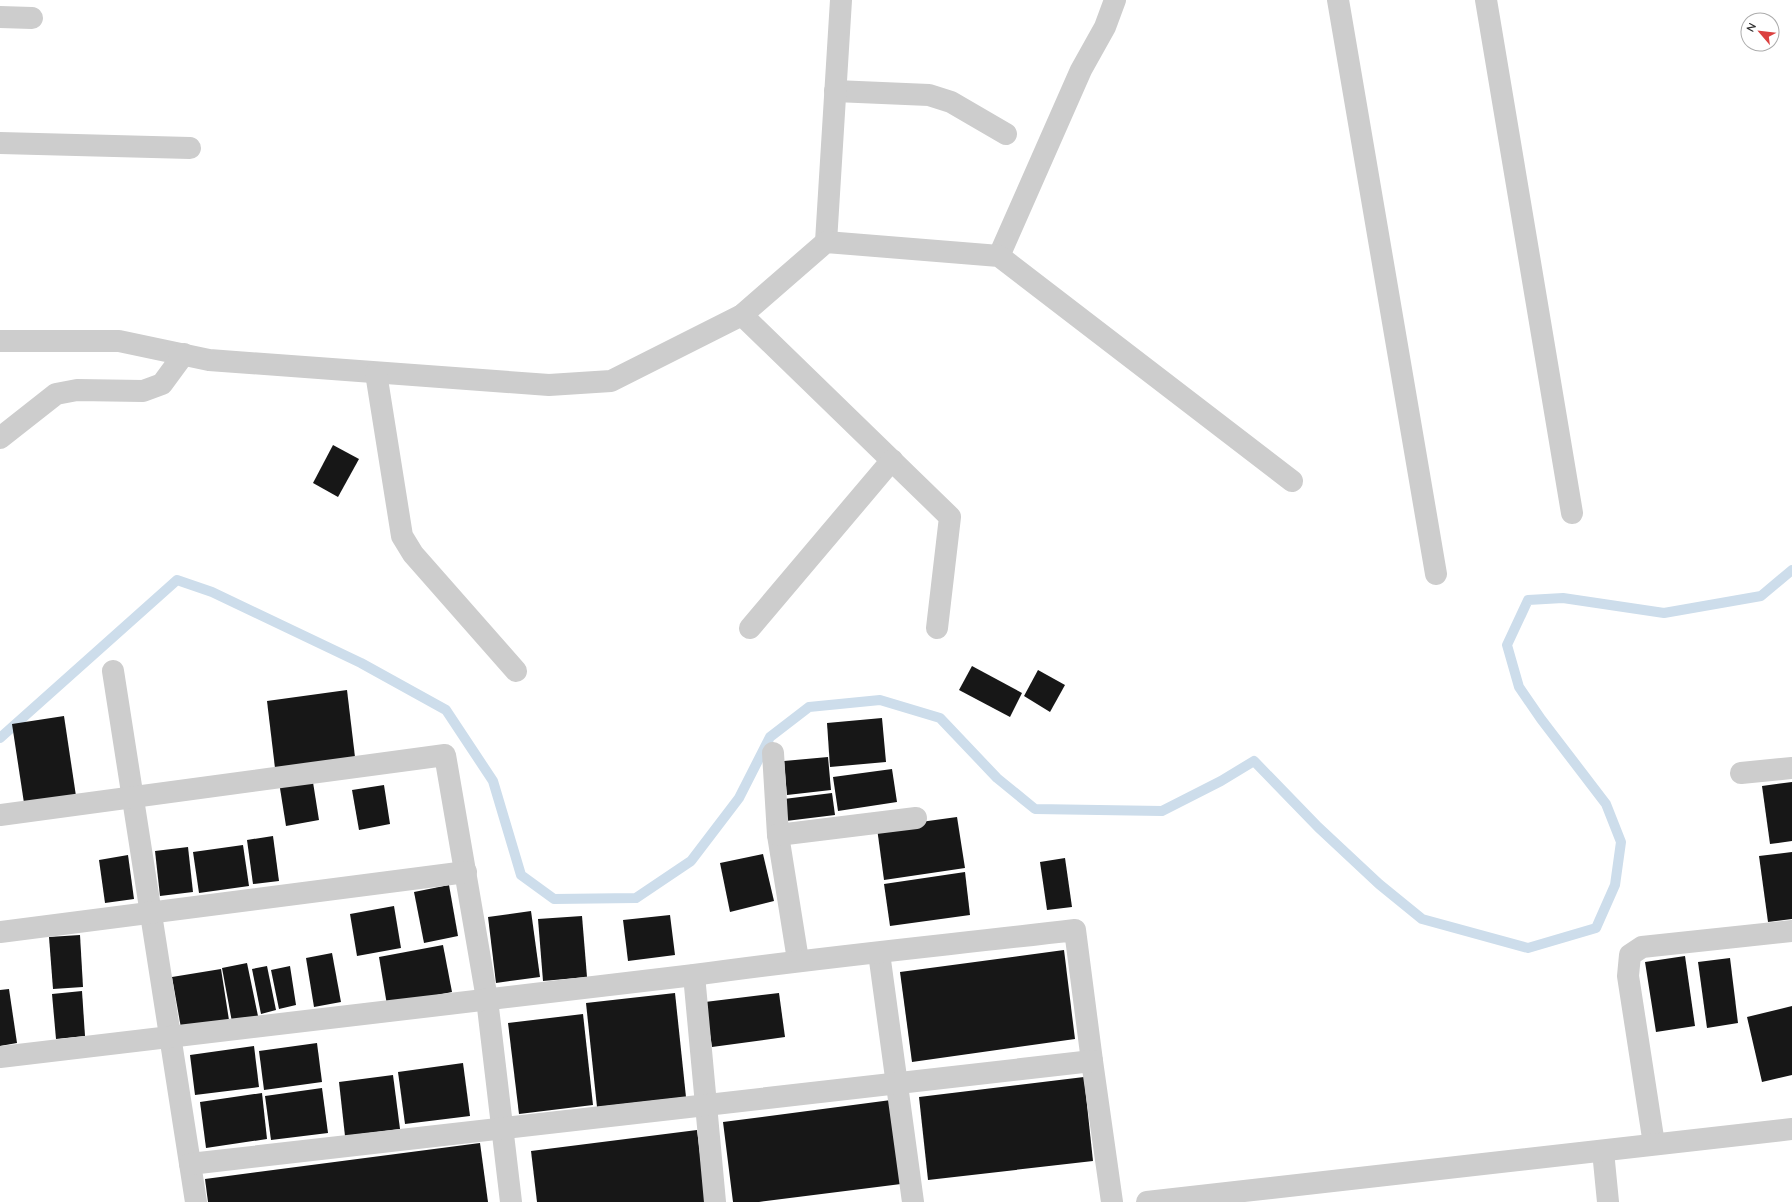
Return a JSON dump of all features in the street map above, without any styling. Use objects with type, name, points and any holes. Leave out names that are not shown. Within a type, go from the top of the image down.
[{"type":"street","points":[[826,242],[841,0]]},
{"type":"street","points":[[1000,256],[1081,70],[1105,27],[1114,0]]},
{"type":"street","points":[[1338,0],[1436,574]]},
{"type":"street","points":[[1486,0],[1572,513]]},
{"type":"street","points":[[0,18],[32,18]]},
{"type":"street","points":[[835,91],[929,96],[950,102],[1006,134]]},
{"type":"street","points":[[0,143],[190,148]]},
{"type":"street","points":[[0,341],[119,341],[209,360],[549,386],[611,381],[742,315],[826,242],[1000,256],[1292,481]]},
{"type":"street","points":[[742,315],[950,518],[937,628]]},
{"type":"street","points":[[0,438],[56,394],[77,390],[143,391],[162,384],[184,354]]},
{"type":"street","points":[[376,373],[402,536],[413,554],[516,671]]},
{"type":"street","points":[[750,628],[892,460]]},
{"type":"street","points":[[113,671],[196,1202]]},
{"type":"street","points":[[772,753],[778,835],[798,960]]},
{"type":"street","points":[[0,815],[445,755],[487,999],[511,1202]]},
{"type":"street","points":[[1741,773],[1792,768]]},
{"type":"street","points":[[778,835],[916,818]]},
{"type":"street","points":[[0,932],[466,872]]},
{"type":"street","points":[[0,1057],[694,975],[798,960],[879,953],[1075,930],[1112,1202]]},
{"type":"street","points":[[1654,1144],[1628,976],[1630,955],[1642,947],[1792,931]]},
{"type":"street","points":[[879,953],[912,1202]]},
{"type":"street","points":[[694,975],[715,1202]]},
{"type":"street","points":[[190,1164],[1092,1060]]},
{"type":"street","points":[[1147,1202],[1792,1129]]},
{"type":"street","points":[[1603,1151],[1608,1202]]},
{"type":"building","points":[[333,445],[359,459],[338,497],[313,483]]},
{"type":"building","points":[[972,666],[1022,693],[1010,717],[959,690]]},
{"type":"building","points":[[1038,670],[1065,685],[1050,712],[1024,696]]},
{"type":"building","points":[[347,690],[355,757],[275,768],[267,701]]},
{"type":"building","points":[[64,716],[76,796],[24,803],[12,724]]},
{"type":"building","points":[[882,718],[886,762],[830,767],[827,723]]},
{"type":"building","points":[[828,757],[831,790],[787,795],[784,761]]},
{"type":"building","points":[[892,769],[897,802],[838,811],[833,777]]},
{"type":"building","points":[[312,776],[319,820],[286,826],[279,782]]},
{"type":"building","points":[[1792,782],[1792,841],[1770,844],[1762,786]]},
{"type":"building","points":[[384,785],[390,824],[359,830],[352,790]]},
{"type":"building","points":[[832,793],[835,815],[786,821],[784,799]]},
{"type":"building","points":[[957,817],[965,868],[884,880],[877,828]]},
{"type":"building","points":[[273,836],[279,881],[253,884],[247,840]]},
{"type":"building","points":[[243,845],[249,886],[199,893],[193,852]]},
{"type":"building","points":[[188,847],[193,892],[160,896],[155,851]]},
{"type":"building","points":[[1792,852],[1792,919],[1768,922],[1759,856]]},
{"type":"building","points":[[763,854],[774,901],[730,912],[720,863]]},
{"type":"building","points":[[128,855],[134,899],[105,903],[99,860]]},
{"type":"building","points":[[1065,858],[1072,907],[1047,910],[1040,862]]},
{"type":"building","points":[[965,872],[970,915],[890,926],[884,884]]},
{"type":"building","points":[[449,885],[458,936],[424,943],[414,892]]},
{"type":"building","points":[[394,906],[401,948],[357,956],[350,914]]},
{"type":"building","points":[[531,911],[540,977],[496,983],[488,917]]},
{"type":"building","points":[[670,915],[675,955],[628,961],[623,920]]},
{"type":"building","points":[[582,916],[587,977],[543,981],[538,919]]},
{"type":"building","points":[[80,935],[83,987],[53,989],[49,937]]},
{"type":"building","points":[[443,945],[452,992],[387,1005],[379,957]]},
{"type":"building","points":[[1064,950],[1075,1039],[912,1062],[900,972]]},
{"type":"building","points":[[332,953],[341,1002],[314,1007],[306,958]]},
{"type":"building","points":[[1685,956],[1695,1026],[1656,1032],[1645,962]]},
{"type":"building","points":[[1730,958],[1738,1023],[1707,1028],[1698,962]]},
{"type":"building","points":[[247,963],[258,1016],[232,1022],[222,968]]},
{"type":"building","points":[[267,966],[276,1010],[261,1014],[252,969]]},
{"type":"building","points":[[290,966],[296,1005],[279,1009],[271,970]]},
{"type":"building","points":[[221,969],[229,1020],[181,1028],[172,977]]},
{"type":"building","points":[[9,989],[17,1043],[0,1046],[0,990]]},
{"type":"building","points":[[82,991],[85,1036],[56,1039],[52,994]]},
{"type":"building","points":[[675,993],[686,1097],[597,1107],[586,1003]]},
{"type":"building","points":[[779,993],[785,1037],[712,1047],[705,1002]]},
{"type":"building","points":[[1792,1006],[1792,1075],[1762,1082],[1747,1017]]},
{"type":"building","points":[[583,1014],[593,1105],[519,1114],[508,1023]]},
{"type":"building","points":[[317,1043],[322,1082],[264,1090],[259,1051]]},
{"type":"building","points":[[254,1046],[259,1087],[195,1095],[190,1055]]},
{"type":"building","points":[[463,1063],[470,1116],[405,1124],[398,1072]]},
{"type":"building","points":[[393,1075],[400,1129],[345,1136],[339,1082]]},
{"type":"building","points":[[1084,1077],[1093,1161],[928,1180],[919,1097]]},
{"type":"building","points":[[322,1088],[328,1133],[271,1140],[265,1096]]},
{"type":"building","points":[[262,1093],[267,1139],[206,1148],[200,1102]]},
{"type":"building","points":[[891,1100],[901,1184],[759,1202],[733,1202],[723,1122]]},
{"type":"building","points":[[697,1130],[706,1202],[537,1202],[531,1151]]},
{"type":"building","points":[[480,1143],[488,1202],[208,1202],[205,1179]]},
{"type":"waterway","points":[[0,738],[177,580],[212,592],[361,663],[446,710],[493,781],[521,875],[554,899],[636,898],[691,861],[739,798],[770,737],[809,707],[880,700],[940,718],[997,778],[1035,809],[1162,811],[1221,781],[1254,761],[1318,827],[1379,884],[1422,919],[1528,948],[1596,928],[1615,885],[1621,842],[1606,804],[1541,719],[1519,687],[1507,645],[1528,600],[1563,598],[1664,613],[1761,596],[1792,570]]}]
